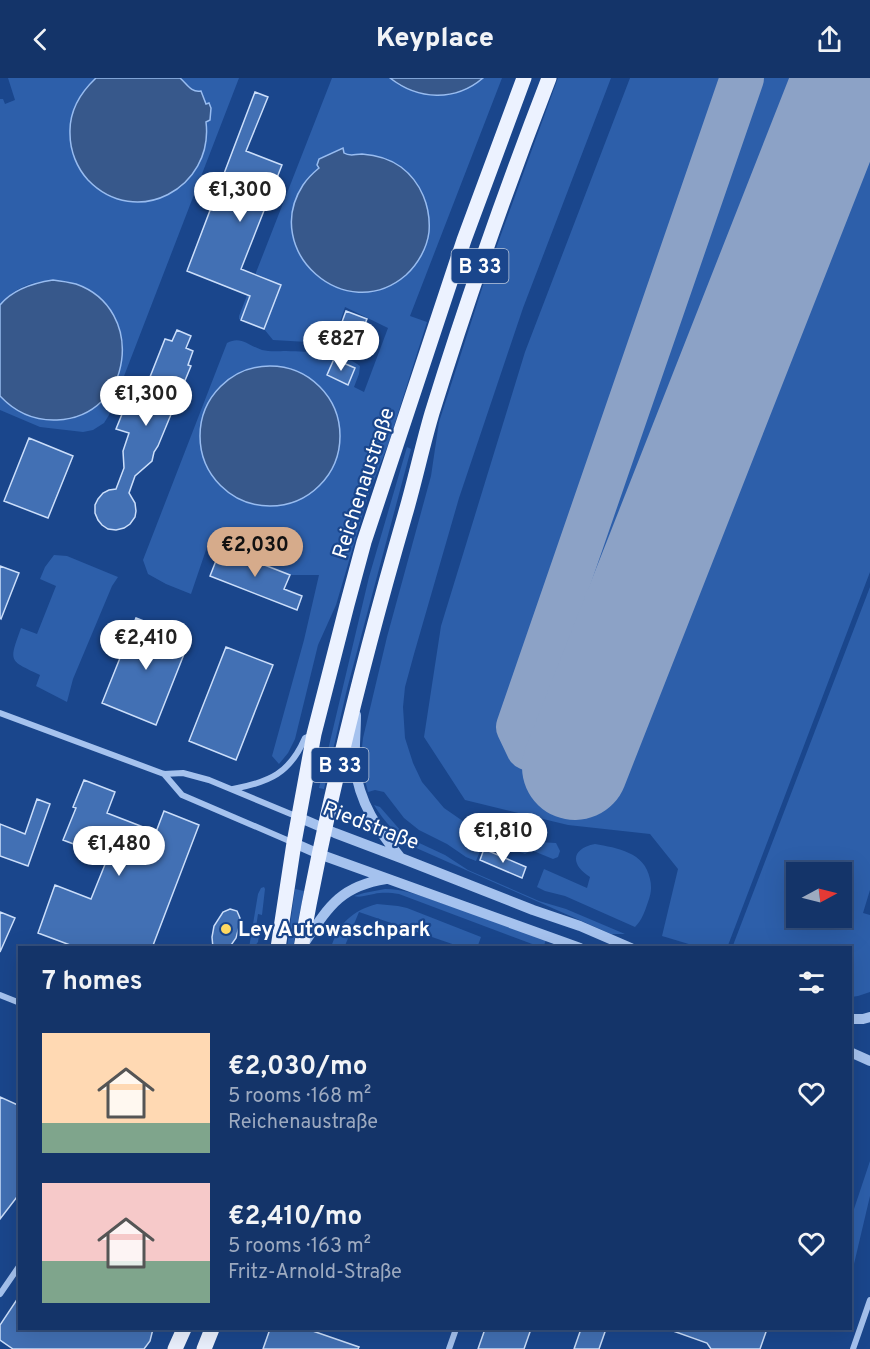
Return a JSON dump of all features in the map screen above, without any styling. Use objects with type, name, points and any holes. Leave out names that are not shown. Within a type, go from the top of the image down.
[{"type":"main road","name":"Reichenaustraße","points":[[278,946],[298,817],[314,734],[344,613],[364,543],[464,240],[524,78]]},
{"type":"main road","name":"B 33","points":[[301,946],[324,829],[355,701],[441,386],[511,176],[549,78]]},
{"type":"main road","points":[[175,1349],[184,1330]]},
{"type":"main road","points":[[204,1349],[212,1330]]},
{"type":"street","points":[[355,701],[355,763],[358,787],[370,816],[400,858]]},
{"type":"street","points":[[0,713],[164,774],[183,773],[209,780],[298,817]]},
{"type":"street","points":[[233,789],[262,782],[285,769],[294,759],[305,738],[314,734]]},
{"type":"street","points":[[164,774],[182,795],[294,843]]},
{"type":"street","name":"Riedstraße","points":[[298,817],[626,946]]},
{"type":"street","name":"Riedstraße","points":[[294,843],[574,946]]},
{"type":"street","points":[[302,946],[319,921],[342,895],[371,881],[390,879]]},
{"type":"street","points":[[0,995],[18,1002]]},
{"type":"street","points":[[852,1019],[870,1017]]},
{"type":"street","points":[[852,1053],[870,1061]]},
{"type":"street","points":[[0,1294],[18,1268]]},
{"type":"street","points":[[854,1349],[870,1300]]},
{"type":"street","points":[[449,1349],[456,1330]]},
{"type":"shaded area","points":[[8,78],[96,78],[89,85],[70,127],[71,150],[85,176],[136,202],[163,197],[181,187],[187,181],[207,142],[206,121],[211,108],[180,78],[239,78],[109,415],[104,423],[93,430],[83,432],[40,427],[0,410],[0,396],[6,403],[63,420],[83,414],[100,403],[111,389],[117,375],[123,345],[113,315],[103,302],[90,291],[75,285],[59,281],[42,281],[27,285],[12,293],[0,305],[0,99],[3,99],[5,104],[15,100]]},
{"type":"shaded area","points":[[96,78],[180,78],[192,89],[201,91],[206,104],[209,103],[211,108],[210,120],[206,122],[205,145],[198,166],[185,183],[168,194],[149,201],[128,201],[107,195],[88,180],[77,165],[73,153],[70,126],[77,103]]},
{"type":"shaded area","points":[[332,78],[390,78],[400,86],[446,95],[461,92],[483,78],[502,78],[410,316],[427,322],[389,442],[369,493],[336,605],[318,645],[295,739],[279,764],[272,756],[304,640],[319,575],[290,575],[221,548],[207,547],[191,594],[148,574],[143,560],[227,343],[237,340],[265,351],[315,352],[343,357],[360,366],[354,387],[364,392],[388,328],[345,307],[337,331],[328,328],[325,343],[273,340],[264,329],[281,285],[258,276],[241,320],[239,316]],"holes":[[[343,148],[344,154],[347,155],[378,157],[401,167],[429,233],[426,245],[415,265],[403,278],[385,288],[370,292],[358,292],[303,185]],[[283,367],[307,378],[335,410],[339,427],[333,466],[323,483],[307,494],[274,505],[252,503],[240,499],[221,485],[207,464],[200,440]]]},
{"type":"shaded area","points":[[390,78],[483,78],[461,91],[436,95],[412,91]]},
{"type":"shaded area","points":[[558,78],[611,78],[523,308],[459,498],[405,687],[403,707],[405,738],[413,763],[422,782],[444,808],[470,826],[519,841],[556,843],[560,851],[558,857],[553,859],[531,850],[525,854],[486,837],[476,861],[419,830],[404,818],[384,792],[375,790],[368,792],[361,756],[363,738],[387,637],[431,476],[439,422],[487,273]]},
{"type":"shaded area","points":[[630,78],[870,78],[870,572],[728,946],[695,946],[662,936],[678,869],[650,834],[568,825],[465,800],[424,737],[441,626],[525,352]]},
{"type":"shaded area","points":[[343,148],[346,154],[378,156],[401,167],[414,180],[426,204],[429,232],[421,255],[406,275],[383,289],[359,292],[336,287],[316,274],[301,256],[293,234],[293,210],[303,185],[319,168],[317,165],[319,159]]},
{"type":"shaded area","points":[[53,280],[76,284],[99,297],[114,315],[121,337],[122,360],[115,382],[102,401],[83,414],[49,420],[26,414],[12,407],[0,396],[0,305],[5,299],[24,288]]},
{"type":"shaded area","points":[[270,366],[297,371],[319,387],[335,409],[340,436],[335,463],[319,485],[297,501],[270,506],[243,501],[221,485],[205,463],[200,436],[205,409],[221,387],[243,371]]},
{"type":"shaded area","points":[[407,447],[411,449],[347,689],[324,789],[319,788],[369,577]]},
{"type":"shaded area","points":[[54,555],[67,556],[118,577],[112,586],[73,679],[67,702],[36,686],[40,675],[17,663],[13,654],[21,628],[37,634],[56,586],[40,579]]},
{"type":"shaded area","points":[[870,587],[870,890],[863,913],[870,915],[870,992],[852,997],[852,946],[733,946]]},
{"type":"shaded area","points":[[374,805],[380,807],[401,831],[415,841],[445,855],[468,870],[539,901],[566,909],[625,934],[611,934],[414,847],[392,828]]},
{"type":"shaded area","points":[[595,844],[629,853],[636,857],[647,870],[651,882],[649,899],[635,927],[565,896],[537,887],[544,869],[587,888],[590,877],[579,867],[576,858],[577,853],[581,850]]},
{"type":"shaded area","points":[[261,888],[265,889],[262,915],[258,914],[256,927],[260,928],[258,942],[255,946],[249,946],[258,894]]},
{"type":"shaded area","points":[[295,889],[304,891],[293,946],[287,946]]},
{"type":"shaded area","points":[[385,889],[398,890],[546,940],[544,946],[538,946],[399,894],[377,893],[362,897],[354,896]]},
{"type":"shaded area","points":[[377,904],[407,908],[481,937],[478,946],[458,946],[359,912],[345,946],[332,946],[342,925],[354,914]]},
{"type":"shaded area","points":[[870,1161],[870,1196],[854,1264],[852,1263],[852,1215]]},
{"type":"building","points":[[255,92],[268,97],[246,151],[282,165],[241,269],[281,285],[264,329],[241,320],[250,296],[187,271]]},
{"type":"building","points":[[346,311],[367,319],[358,341],[338,333]]},
{"type":"building","points":[[177,330],[191,336],[186,348],[193,351],[188,365],[191,366],[152,461],[135,476],[129,493],[135,503],[135,517],[124,528],[108,529],[98,520],[95,505],[103,493],[116,489],[124,468],[123,451],[129,433],[116,429],[135,382],[146,387],[165,339],[172,341]]},
{"type":"building","points":[[334,359],[355,368],[348,385],[327,375]]},
{"type":"building","points":[[29,438],[73,456],[48,518],[4,501]]},
{"type":"building","points":[[221,548],[290,575],[284,589],[302,596],[297,610],[210,576]]},
{"type":"building","points":[[0,566],[19,573],[1,619],[0,618]]},
{"type":"building","points":[[136,618],[190,639],[156,725],[102,703]]},
{"type":"building","points":[[226,647],[273,665],[236,760],[189,741]]},
{"type":"building","points":[[84,780],[115,792],[107,813],[156,832],[164,811],[199,825],[153,946],[73,946],[38,933],[55,885],[91,899],[108,857],[63,840],[76,808],[73,807]]},
{"type":"building","points":[[37,799],[50,804],[28,866],[0,856],[0,824],[25,834]]},
{"type":"building","points":[[484,849],[526,867],[522,878],[480,860]]},
{"type":"building","name":"Ley Autowaschpark","points":[[230,909],[237,911],[240,918],[236,938],[230,946],[213,946],[214,926],[223,912]]},
{"type":"building","points":[[0,912],[15,918],[0,952]]},
{"type":"building","points":[[0,1097],[18,1105],[18,1196],[0,1219]]},
{"type":"building","points":[[18,1298],[18,1330],[153,1330],[150,1341],[144,1349],[13,1349],[0,1340],[0,1325]]},
{"type":"building","points":[[270,1330],[310,1330],[359,1347],[358,1349],[263,1349]]},
{"type":"building","points":[[485,1330],[531,1330],[524,1349],[478,1349]]},
{"type":"building","points":[[581,1330],[606,1330],[599,1349],[574,1349]]},
{"type":"building","points":[[767,1330],[760,1349],[711,1349],[707,1343],[673,1331]]},
{"type":"taxiway","points":[[575,767],[528,748],[518,727],[742,78]]},
{"type":"runway","points":[[575,767],[846,78]]},
{"type":"place","name":"Ley Autowaschpark","points":[[226,929]]}]
